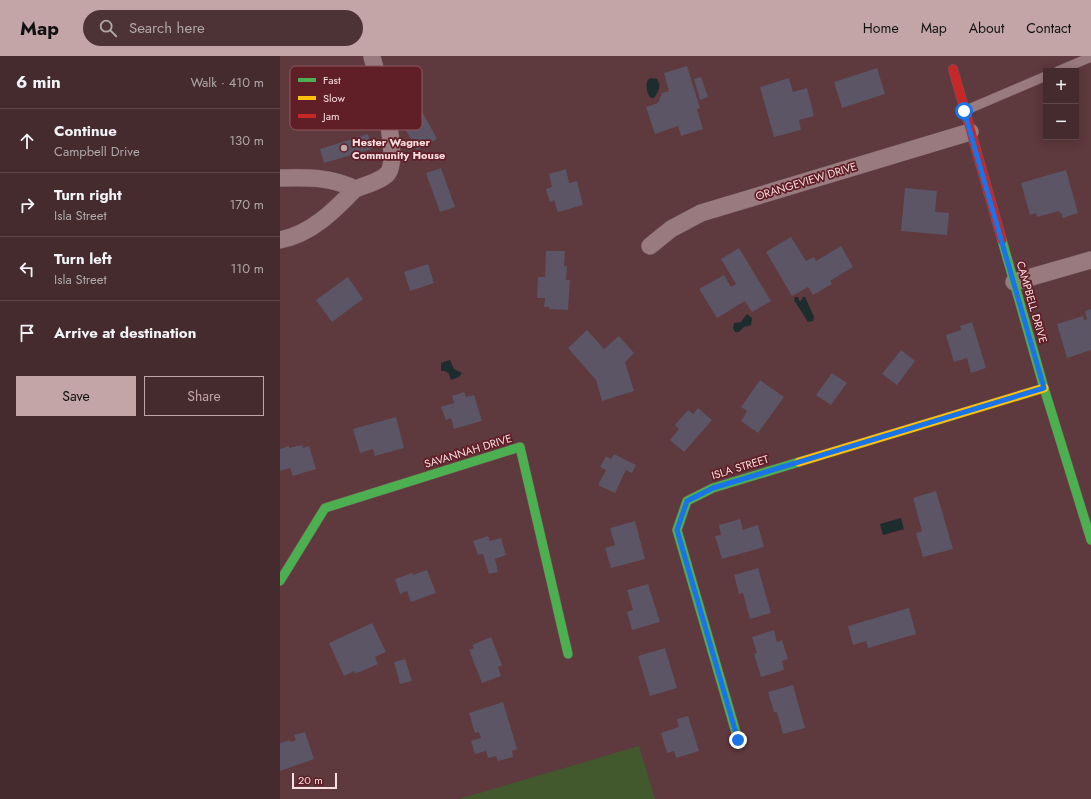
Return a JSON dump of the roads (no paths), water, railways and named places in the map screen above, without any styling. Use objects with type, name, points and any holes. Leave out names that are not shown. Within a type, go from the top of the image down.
[{"type":"street","name":"CAMPBELL DRIVE","points":[[953,69],[1044,388],[1091,540]]},
{"type":"street","points":[[280,240],[290,238],[308,230],[341,204],[356,189],[388,174],[392,167],[393,147],[389,130]]},
{"type":"street","name":"ORANGEVIEW DRIVE","points":[[650,246],[670,229],[701,213],[970,132]]},
{"type":"street","points":[[280,178],[306,177],[343,183],[356,189]]},
{"type":"street","points":[[1014,282],[1091,260]]},
{"type":"street","name":"ISLA STREET","points":[[739,743],[677,530],[687,501],[713,488],[1044,388]]},
{"type":"street","name":"SAVANNAH DRIVE","points":[[280,581],[325,508],[520,447],[568,654]]},
{"type":"lane","points":[[1065,68],[1091,57]]},
{"type":"lane","points":[[964,111],[1043,77]]},
{"type":"place","name":"Hester Wagner Community House","points":[[344,148]]}]
